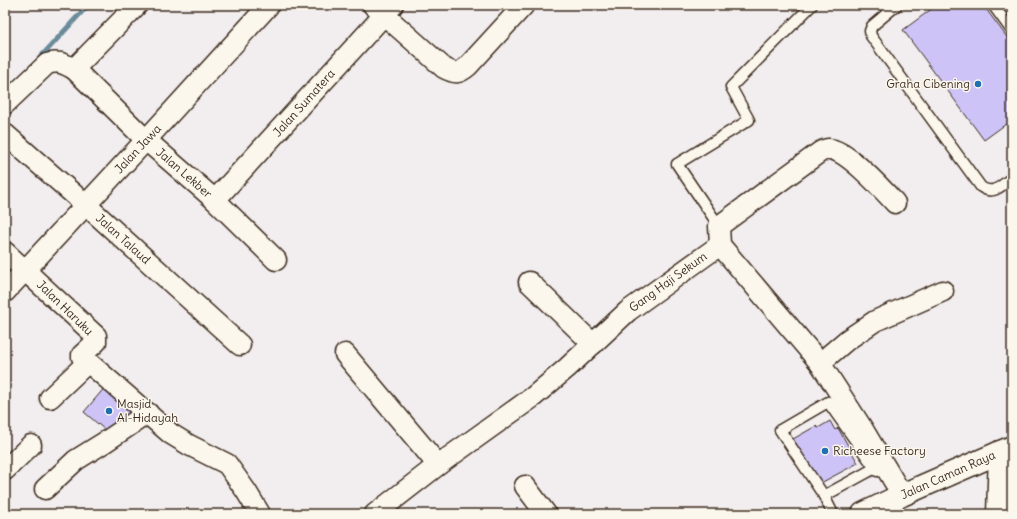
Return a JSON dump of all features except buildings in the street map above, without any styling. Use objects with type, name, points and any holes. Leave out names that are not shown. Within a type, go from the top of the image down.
[{"type":"main road","name":"Jalan Caman Raya","points":[[865,514],[1006,450]]},
{"type":"main road","points":[[998,514],[1006,450]]},
{"type":"street","points":[[5,104],[47,64],[60,62],[74,69],[137,5]]},
{"type":"street","name":"Jalan Jawa","points":[[5,292],[269,5]]},
{"type":"street","points":[[384,8],[444,68],[454,73],[460,72],[468,66],[524,5]]},
{"type":"street","name":"Jalan Sumatera","points":[[215,200],[384,8]]},
{"type":"street","name":"Jalan Lekber","points":[[74,69],[146,140],[215,200],[276,260]]},
{"type":"street","name":"Jalan Talaud","points":[[5,134],[86,205],[240,345]]},
{"type":"street","points":[[720,235],[820,152],[829,149],[837,150],[848,158],[879,186],[895,203]]},
{"type":"street","name":"Gang Haji Sekum","points":[[375,514],[438,465],[533,397],[628,311],[720,235],[820,363],[864,431],[898,498]]},
{"type":"street","points":[[5,252],[25,270]]},
{"type":"street","name":"Jalan Haruku","points":[[25,270],[94,334],[96,342],[82,355],[82,357],[88,362]]},
{"type":"street","points":[[529,282],[593,344]]},
{"type":"street","points":[[820,363],[847,340],[875,321],[943,291]]},
{"type":"street","points":[[345,354],[438,465]]},
{"type":"street","points":[[50,398],[88,362],[171,434],[227,464],[260,514]]},
{"type":"street","points":[[45,490],[76,460],[148,413]]},
{"type":"street","points":[[5,470],[31,445]]},
{"type":"street","points":[[525,486],[546,514]]},
{"type":"lane","points":[[720,235],[677,164],[748,120],[731,87],[812,5]]},
{"type":"lane","points":[[897,5],[872,26],[870,31],[871,36],[981,187],[987,191],[993,191],[1012,178]]},
{"type":"lane","points":[[993,5],[1012,31]]},
{"type":"lane","points":[[833,514],[824,496],[780,430],[828,402],[898,498]]},
{"type":"lane","points":[[824,496],[875,468]]},
{"type":"waterway","points":[[38,60],[88,5]]},
{"type":"place","name":"Graha Cibening","points":[[978,84]]},
{"type":"place","name":"Masjid Al-Hidayah","points":[[109,411]]},
{"type":"place","name":"Richeese Factory","points":[[825,451]]}]
